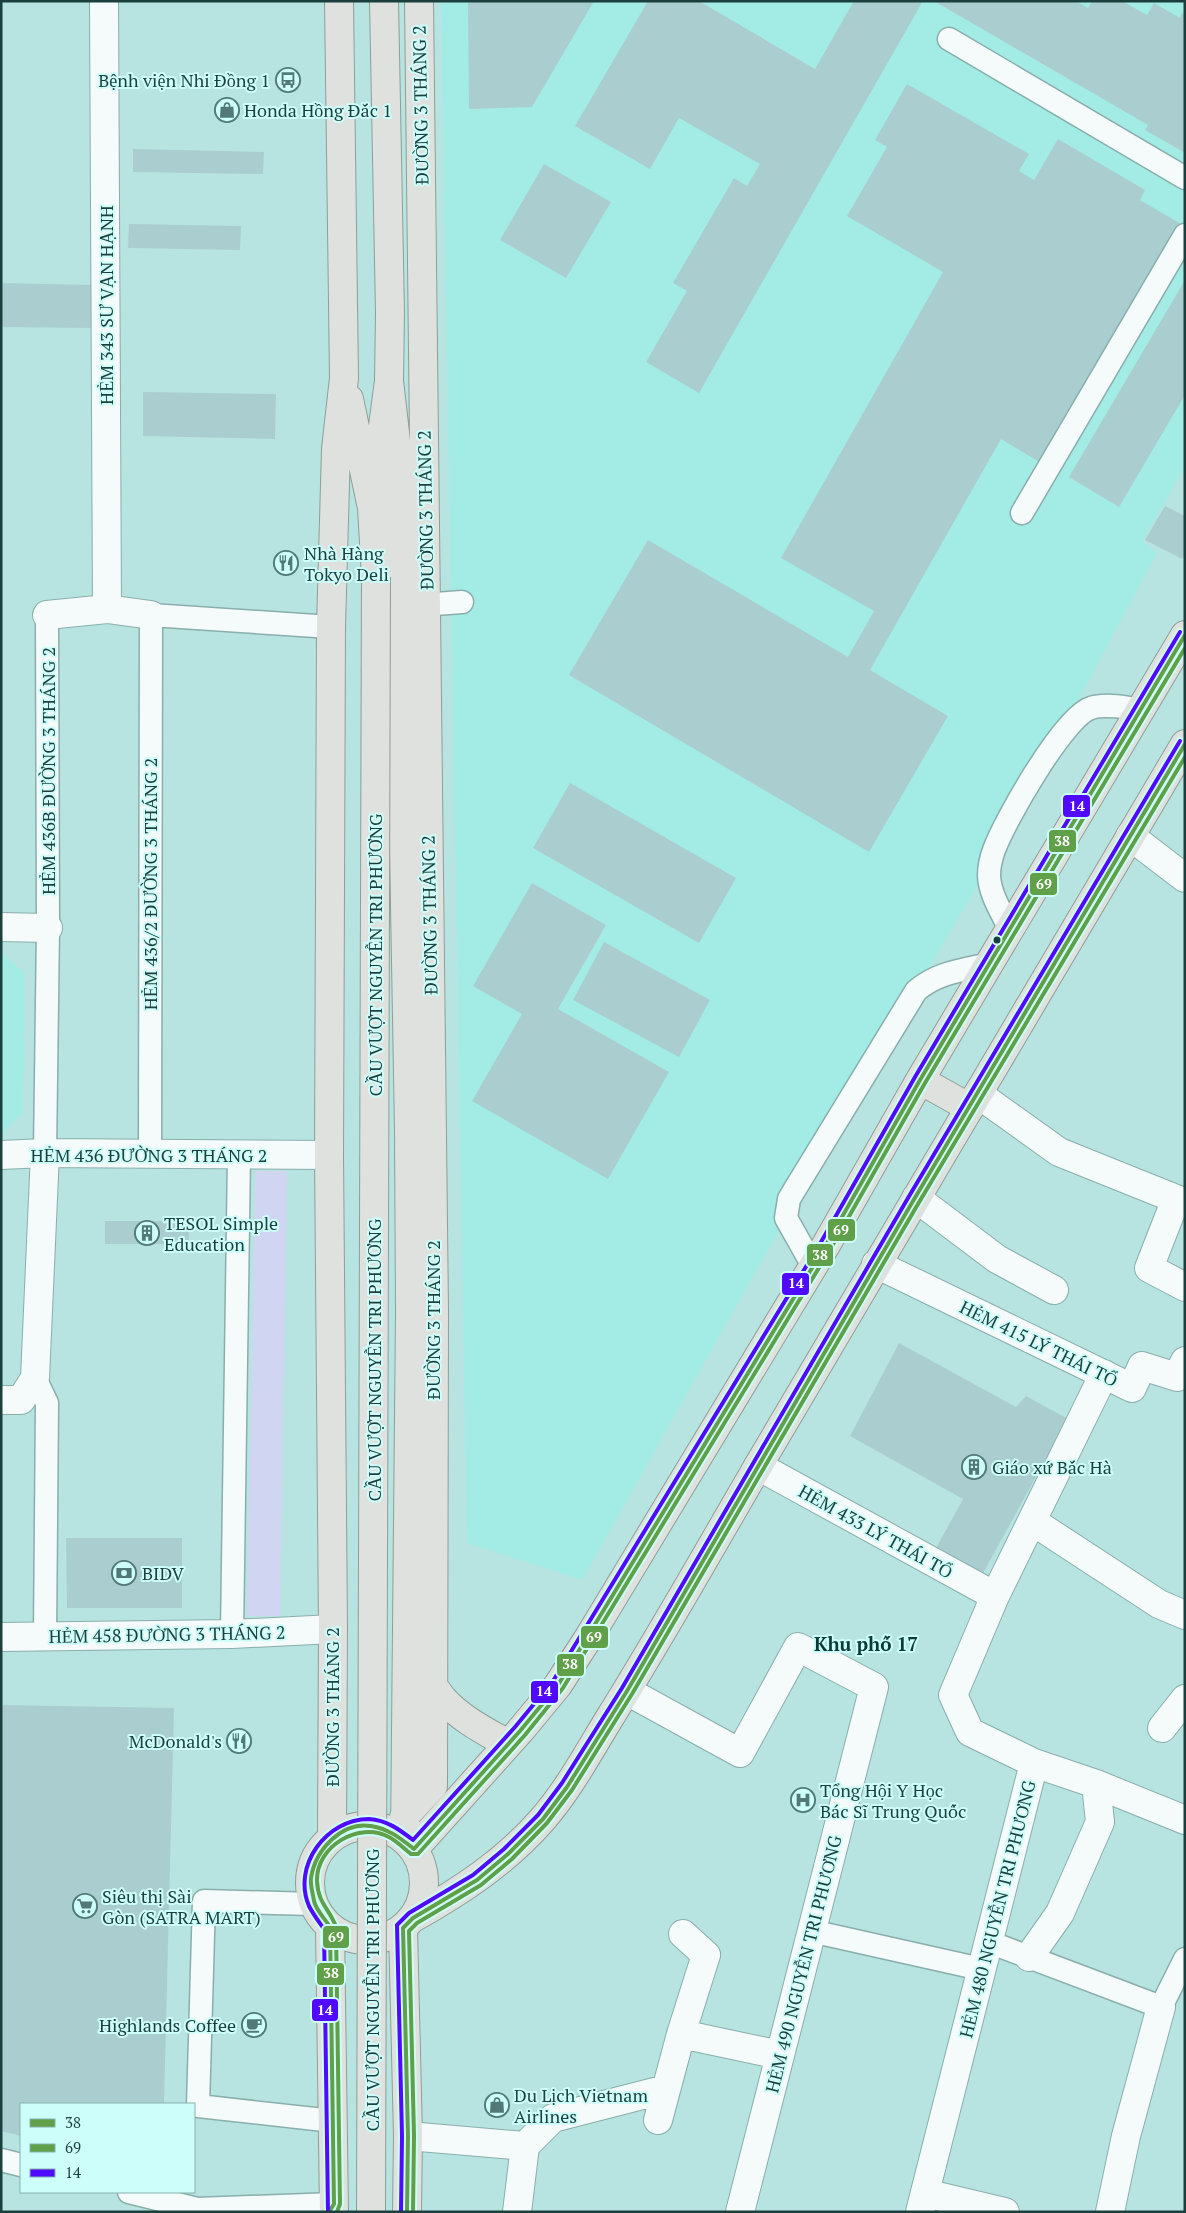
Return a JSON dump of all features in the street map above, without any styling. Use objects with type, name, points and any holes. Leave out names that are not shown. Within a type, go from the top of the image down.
[{"type":"main road","name":"ĐƯỜNG 3 THÁNG 2","points":[[332,1837],[333,1629],[329,1155],[331,627],[336,449],[344,378],[339,1]]},
{"type":"main road","name":"ĐƯỜNG 3 THÁNG 2","points":[[372,508],[389,381],[388,147],[384,1]]},
{"type":"main road","name":"ĐƯỜNG 3 THÁNG 2","points":[[408,1835],[433,1786],[433,1685],[422,1312],[413,605],[423,311],[419,1]]},
{"type":"main road","points":[[388,147],[420,145]]},
{"type":"main road","points":[[390,313],[423,311]]},
{"type":"main road","name":"ĐƯỜNG 3 THÁNG 2","points":[[344,378],[372,508]]},
{"type":"main road","name":"ĐƯỜNG 3 THÁNG 2","points":[[389,381],[413,605]]},
{"type":"main road","name":"CẦU VƯỢT NGUYỄN TRI PHƯƠNG","points":[[371,2212],[376,577],[372,508]]},
{"type":"main road","points":[[408,1835],[508,1744],[558,1685],[589,1637],[813,1266],[920,1080],[1185,635]]},
{"type":"main road","points":[[407,2212],[408,1923],[421,1902],[425,1883],[422,1865],[408,1835],[368,1824],[356,1826],[332,1837],[320,1850],[312,1868],[310,1886],[313,1904],[320,1916],[330,1927],[353,1939],[366,1941],[392,1935],[408,1923],[476,1880],[508,1854],[543,1819],[567,1787],[626,1691],[876,1264],[1185,744]]},
{"type":"main road","points":[[920,1080],[974,1101]]},
{"type":"main road","name":"ĐƯỜNG 3 THÁNG 2","points":[[408,1835],[406,1655],[422,1312]]},
{"type":"main road","points":[[406,1655],[442,1698],[458,1713],[475,1726],[508,1744]]},
{"type":"main road","points":[[330,1927],[334,2208]]},
{"type":"street","name":"HẺM 343 SƯ VẠN HẠNH","points":[[104,1],[107,609]]},
{"type":"street","points":[[47,615],[107,609],[151,615]]},
{"type":"street","points":[[1130,836],[1185,878]]},
{"type":"street","points":[[1,927],[48,928]]},
{"type":"street","points":[[974,1101],[1059,1152],[1180,1201],[1149,1268],[1185,1287]]},
{"type":"street","points":[[1,1400],[21,1400],[35,1378],[45,1153]]},
{"type":"street","name":"HẺM 436 ĐƯỜNG 3 THÁNG 2","points":[[1,1155],[45,1153],[329,1155]]},
{"type":"street","points":[[916,1198],[997,1259],[1054,1290]]},
{"type":"street","name":"HẺM 415 LÝ THÁI TỔ","points":[[876,1264],[1132,1388],[1142,1366],[1176,1377],[1185,1361]]},
{"type":"street","points":[[1034,1762],[970,1732],[953,1695],[995,1596],[1104,1374]]},
{"type":"street","name":"HẺM 433 LÝ THÁI TỔ","points":[[758,1466],[995,1596]]},
{"type":"street","points":[[1032,1521],[1159,1604],[1185,1615]]},
{"type":"street","name":"HẺM 458 ĐƯỜNG 3 THÁNG 2","points":[[1,1637],[232,1634],[333,1629]]},
{"type":"street","name":"HẺM 490 NGUYỄN TRI PHƯƠNG","points":[[626,1691],[740,1753],[798,1647],[874,1688],[740,2212]]},
{"type":"street","points":[[1162,1728],[1185,1699]]},
{"type":"street","name":"HẺM 480 NGUYỄN TRI PHƯƠNG","points":[[923,2202],[1034,1762],[1096,1784],[1185,1820]]},
{"type":"street","points":[[1029,1957],[1060,1913],[1100,1822],[1096,1784]]},
{"type":"street","points":[[658,2120],[681,2034],[706,1954],[682,1934]]},
{"type":"street","points":[[1110,2212],[1126,2136],[1161,2007]]},
{"type":"street","points":[[681,2034],[780,2055]]},
{"type":"street","points":[[517,2212],[525,2146],[553,2118],[666,2089]]},
{"type":"street","points":[[408,2136],[525,2146]]},
{"type":"street","points":[[923,2202],[1005,2212]]},
{"type":"lane","points":[[949,39],[1185,178]]},
{"type":"lane","points":[[1022,513],[1185,234]]},
{"type":"lane","points":[[413,605],[462,602]]},
{"type":"lane","name":"HẺM 436B ĐƯỜNG 3 THÁNG 2","points":[[45,1153],[48,928],[47,615]]},
{"type":"lane","points":[[151,615],[331,627]]},
{"type":"lane","name":"HẺM 436/2 ĐƯỜNG 3 THÁNG 2","points":[[150,1154],[151,615]]},
{"type":"lane","points":[[1010,929],[991,889],[990,864],[996,846],[1030,782],[1058,740],[1079,715],[1091,708],[1106,706],[1140,709]]},
{"type":"lane","points":[[813,1266],[786,1218],[789,1199],[916,991],[925,983],[938,976],[989,964]]},
{"type":"lane","points":[[232,1634],[239,1155]]},
{"type":"lane","points":[[35,1378],[47,1403],[45,1636]]},
{"type":"lane","points":[[313,1904],[204,1901],[198,2106],[333,2121]]},
{"type":"lane","points":[[811,1931],[982,1969]]},
{"type":"lane","points":[[988,1942],[1161,2007],[1185,1959]]},
{"type":"lane","points":[[1,2160],[20,2165]]},
{"type":"lane","points":[[133,2193],[197,2209],[334,2208]]},
{"type":"shaded area","points":[[441,1],[1185,1],[1185,467],[1142,541],[1157,553],[990,864],[877,1056],[582,1580],[467,1543]]},
{"type":"shaded area","points":[[1,952],[24,973],[23,1112],[1,1133]]},
{"type":"shaded area","points":[[255,1171],[287,1171],[280,1616],[247,1616]]},
{"type":"building","points":[[468,1],[594,1],[532,107],[469,109]]},
{"type":"building","points":[[648,1],[699,1],[815,69],[854,1],[923,1],[699,393],[646,362],[687,291],[673,283],[734,178],[747,186],[760,164],[679,118],[650,169],[575,126]]},
{"type":"building","points":[[934,1],[1076,1],[1088,8],[1092,1],[1122,1],[1147,15],[1154,3],[1180,18],[1182,13],[1185,15],[1185,153],[1145,130],[1148,125]]},
{"type":"building","points":[[907,84],[1029,154],[1019,171],[1034,180],[1058,139],[1145,190],[1140,200],[1181,224],[1041,463],[1001,439],[870,670],[948,716],[869,852],[569,675],[648,540],[848,657],[874,611],[781,558],[943,272],[847,216],[887,147],[875,140]]},
{"type":"building","points":[[133,149],[264,152],[263,174],[133,172]]},
{"type":"building","points":[[544,164],[611,202],[566,278],[500,240]]},
{"type":"building","points":[[129,224],[241,226],[240,250],[128,248]]},
{"type":"building","points":[[1185,280],[1185,395],[1119,507],[1069,477]]},
{"type":"building","points":[[1,283],[94,285],[92,328],[1,327]]},
{"type":"building","points":[[143,392],[276,394],[275,439],[143,436]]},
{"type":"building","points":[[1165,506],[1185,516],[1185,554],[1182,559],[1145,540]]},
{"type":"building","points":[[570,783],[736,878],[699,943],[533,848]]},
{"type":"building","points":[[532,883],[606,925],[558,1009],[669,1072],[608,1179],[472,1101],[522,1014],[473,986]]},
{"type":"building","points":[[604,942],[710,1000],[679,1057],[573,1000]]},
{"type":"building","name":"TESOL Simple Education","points":[[105,1221],[189,1221],[189,1244],[105,1244]]},
{"type":"building","name":"Giáo xứ Bắc Hà","points":[[899,1343],[1016,1407],[1026,1396],[1068,1419],[982,1575],[935,1550],[963,1499],[850,1436]]},
{"type":"building","name":"BIDV","points":[[66,1538],[182,1538],[182,1608],[67,1608]]},
{"type":"building","name":"Siêu thị Sài Gòn (SATRA MART)","points":[[1,1705],[174,1708],[164,2103],[20,2103],[20,2136],[1,2131]]},
{"type":"transit line","name":"14","points":[[328,2212],[324,1929],[309,1906],[305,1891],[305,1876],[309,1861],[316,1848],[339,1827],[353,1821],[369,1819],[387,1823],[413,1840],[515,1727],[553,1681],[821,1242],[915,1077],[1180,632]]},
{"type":"transit line","name":"38","points":[[329,2212],[334,2204],[330,1927],[317,1908],[312,1890],[311,1878],[318,1858],[331,1840],[340,1833],[360,1826],[383,1829],[414,1849],[520,1731],[558,1685],[826,1245],[920,1080],[1185,635]]},
{"type":"transit line","name":"69","points":[[337,2212],[340,2204],[336,1927],[322,1901],[318,1889],[319,1868],[324,1857],[331,1847],[341,1840],[365,1832],[389,1837],[411,1854],[418,1854],[525,1735],[563,1688],[831,1248],[925,1083],[1185,648]]},
{"type":"transit line","name":"14","points":[[401,2212],[402,2136],[397,1925],[409,1913],[473,1875],[504,1849],[538,1815],[562,1783],[622,1688],[908,1198],[1180,741]]},
{"type":"transit line","name":"38","points":[[407,2212],[408,2136],[403,1928],[413,1918],[477,1880],[508,1854],[543,1819],[567,1787],[627,1691],[913,1201],[1185,744]]},
{"type":"transit line","name":"69","points":[[413,2212],[414,2136],[409,1931],[417,1923],[481,1885],[512,1859],[547,1823],[572,1790],[632,1694],[918,1204],[1185,757]]},
{"type":"place","name":"Bệnh viện Nhi Đồng 1","points":[[288,80]]},
{"type":"place","name":"Honda Hồng Đắc 1","points":[[227,110]]},
{"type":"place","name":"Nhà Hàng Tokyo Deli","points":[[286,563]]},
{"type":"place","name":"TESOL Simple Education","points":[[147,1233]]},
{"type":"place","name":"Giáo xứ Bắc Hà","points":[[974,1467]]},
{"type":"place","name":"BIDV","points":[[124,1573]]},
{"type":"place","name":"McDonald's","points":[[239,1741]]},
{"type":"place","name":"Tổng Hội Y Học Bác Sĩ Trung Quốc","points":[[803,1800]]},
{"type":"place","name":"Siêu thị Sài Gòn (SATRA MART)","points":[[85,1906]]},
{"type":"place","name":"Highlands Coffee","points":[[254,2025]]},
{"type":"place","name":"Du Lịch Vietnam Airlines","points":[[497,2105]]},
{"type":"district","name":"Khu phố 17","points":[[866,1643]]}]
